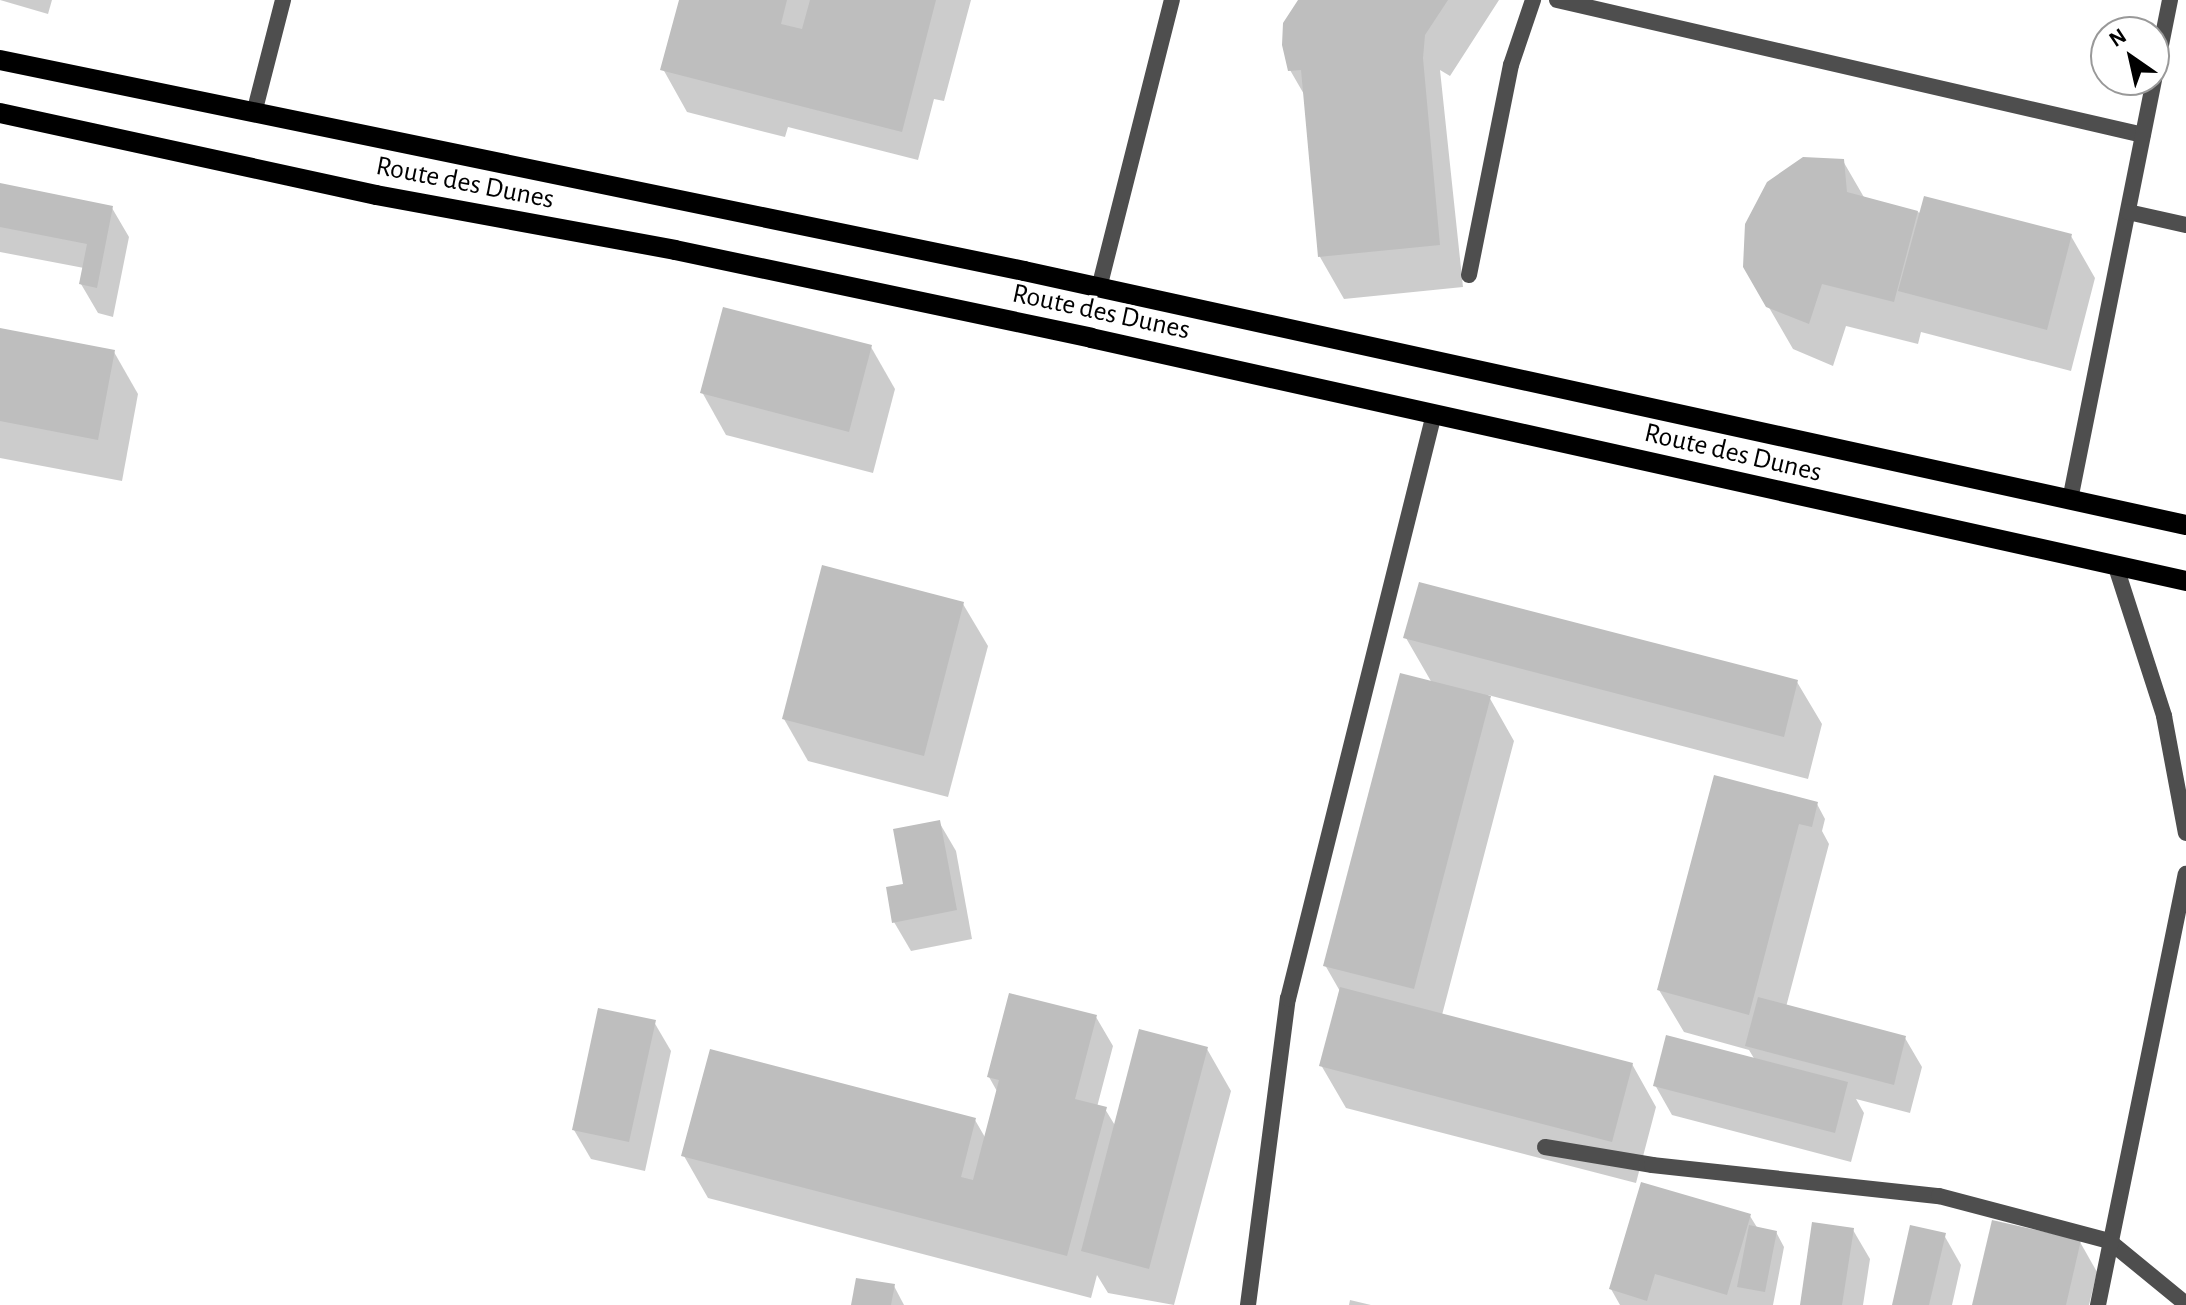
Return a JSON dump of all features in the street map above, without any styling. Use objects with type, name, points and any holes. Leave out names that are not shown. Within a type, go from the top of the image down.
[{"type":"main road","name":"Route des Dunes","points":[[0,60],[1099,288],[2186,525]]},
{"type":"main road","name":"Route des Dunes","points":[[0,113],[376,195],[690,253],[2186,581]]},
{"type":"street","points":[[254,113],[283,0]]},
{"type":"street","points":[[1099,288],[1172,0]]},
{"type":"street","points":[[1469,275],[1511,65],[1533,0]]},
{"type":"street","points":[[1557,0],[2143,135]]},
{"type":"street","points":[[2070,500],[2170,0]]},
{"type":"street","points":[[2128,212],[2186,225]]},
{"type":"street","points":[[1248,1305],[1288,999],[1434,414]]},
{"type":"street","points":[[2116,567],[2164,716],[2186,833]]},
{"type":"street","points":[[2098,1305],[2186,874]]},
{"type":"street","points":[[1545,1147],[1652,1165],[1939,1196],[2109,1241],[2186,1304]]},
{"type":"building","points":[[679,0],[787,0],[781,24],[802,29],[810,0],[936,0],[902,132],[660,70]]},
{"type":"building","points":[[1298,0],[1448,0],[1425,35],[1423,58],[1440,245],[1318,257],[1301,70],[1288,71],[1282,45],[1283,23]]},
{"type":"building","points":[[1803,157],[1844,159],[1847,192],[1918,211],[1894,302],[1822,284],[1809,324],[1766,307],[1743,267],[1745,224],[1767,182]]},
{"type":"building","points":[[0,183],[113,206],[97,288],[79,284],[87,244],[0,227]]},
{"type":"building","points":[[1924,196],[2072,234],[2047,330],[1898,291]]},
{"type":"building","points":[[723,307],[872,345],[849,432],[700,393]]},
{"type":"building","points":[[0,328],[115,350],[98,440],[0,421]]},
{"type":"building","points":[[822,565],[964,602],[924,756],[782,719]]},
{"type":"building","points":[[1419,582],[1798,680],[1784,737],[1403,638]]},
{"type":"building","points":[[1400,673],[1491,696],[1414,989],[1323,966]]},
{"type":"building","points":[[1714,775],[1818,802],[1812,827],[1799,824],[1749,1015],[1657,990]]},
{"type":"building","points":[[940,820],[957,910],[892,923],[886,887],[903,884],[893,829]]},
{"type":"building","points":[[1340,987],[1633,1063],[1612,1142],[1319,1066]]},
{"type":"building","points":[[1009,993],[1097,1015],[1075,1099],[1107,1107],[1067,1256],[681,1156],[710,1049],[976,1118],[961,1177],[973,1180],[999,1080],[987,1077]]},
{"type":"building","points":[[1758,997],[1906,1036],[1894,1085],[1745,1046]]},
{"type":"building","points":[[598,1008],[656,1020],[629,1142],[572,1130]]},
{"type":"building","points":[[1139,1029],[1208,1047],[1149,1269],[1081,1251]]},
{"type":"building","points":[[1666,1035],[1848,1082],[1835,1133],[1653,1086]]},
{"type":"building","points":[[1641,1182],[1751,1214],[1727,1295],[1655,1274],[1647,1301],[1609,1289]]},
{"type":"building","points":[[1992,1220],[2081,1240],[2066,1305],[1972,1305]]},
{"type":"building","points":[[1812,1222],[1854,1228],[1842,1305],[1800,1305]]},
{"type":"building","points":[[1749,1225],[1777,1231],[1765,1292],[1737,1287]]},
{"type":"building","points":[[1910,1225],[1946,1233],[1929,1305],[1892,1305]]},
{"type":"building","points":[[856,1278],[895,1284],[891,1305],[851,1305]]}]
